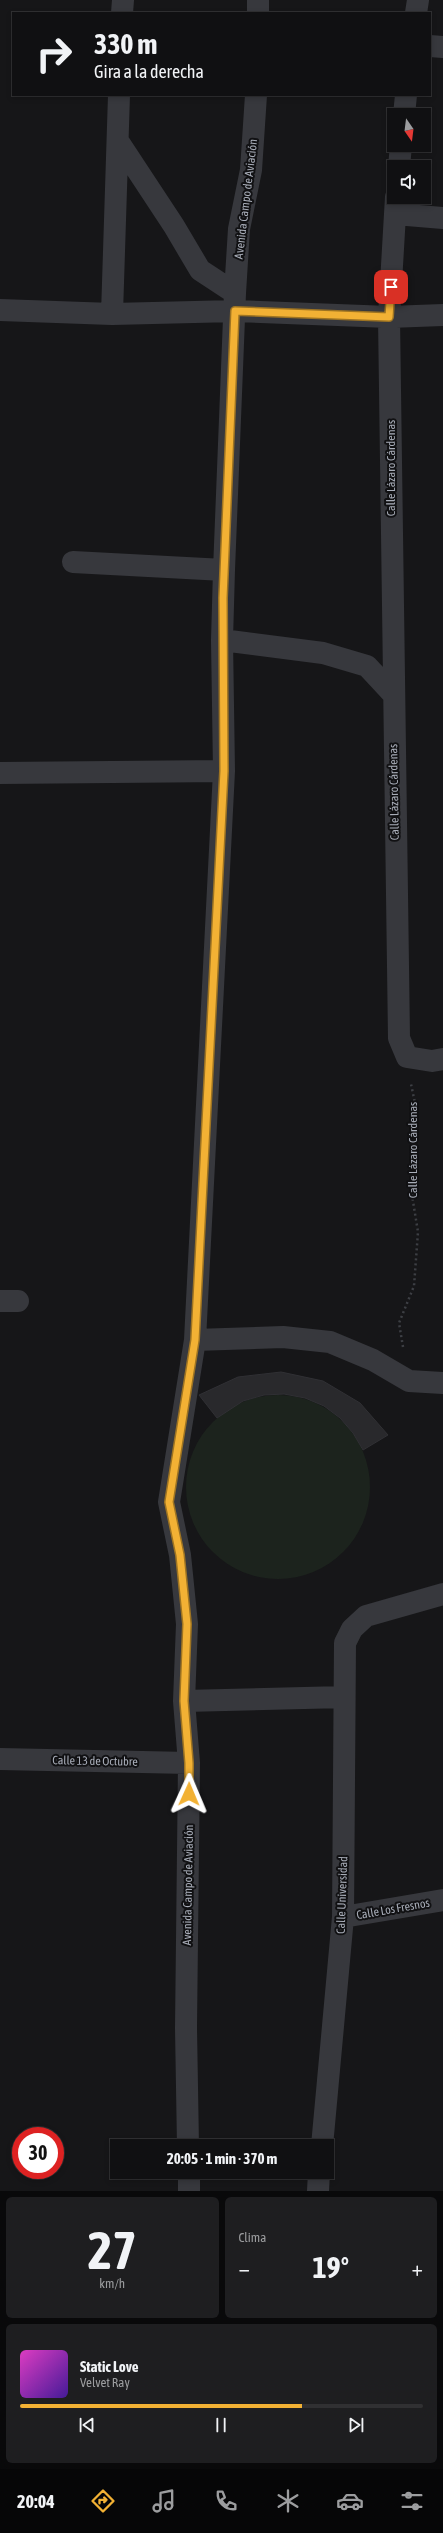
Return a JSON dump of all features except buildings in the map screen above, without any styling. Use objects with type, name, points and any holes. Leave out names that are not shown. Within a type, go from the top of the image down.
[{"type":"street","points":[[122,12],[123,0]]},
{"type":"street","points":[[258,0],[258,12]]},
{"type":"street","points":[[416,12],[418,0]]},
{"type":"street","points":[[431,46],[443,47]]},
{"type":"street","points":[[112,314],[119,96]]},
{"type":"street","name":"Avenida Campo de Aviación","points":[[188,2139],[186,2028],[189,1763],[184,1701],[187,1624],[180,1555],[169,1502],[195,1340],[224,771],[222,640],[235,302],[239,229],[251,170],[256,96]]},
{"type":"street","points":[[405,108],[406,96]]},
{"type":"street","points":[[118,141],[174,226],[200,270],[235,302]]},
{"type":"street","points":[[396,205],[443,218]]},
{"type":"street","name":"Calle Lázaro Cárdenas","points":[[396,205],[389,317],[393,694],[399,1038],[407,1057]]},
{"type":"street","points":[[0,310],[112,314],[235,302],[389,317],[443,315]]},
{"type":"street","points":[[73,562],[224,570]]},
{"type":"street","points":[[222,640],[324,653],[367,666],[393,694]]},
{"type":"street","points":[[0,773],[224,771]]},
{"type":"street","points":[[407,1057],[432,1061],[443,1059]]},
{"type":"street","points":[[195,1340],[283,1337],[330,1342],[373,1360],[409,1381],[443,1383]]},
{"type":"street","name":"Calle Universidad","points":[[323,2139],[343,1917],[345,1643],[352,1629],[366,1616],[443,1594]]},
{"type":"street","points":[[184,1701],[344,1697]]},
{"type":"street","name":"Calle 13 de Octubre","points":[[0,1759],[189,1763]]},
{"type":"street","name":"Calle Los Fresnos","points":[[343,1917],[443,1900]]},
{"type":"street","points":[[189,2179],[189,2191]]},
{"type":"street","points":[[318,2191],[319,2179]]},
{"type":"path","name":"Calle Lázaro Cárdenas","points":[[407,1057],[415,1103],[415,1147],[412,1195],[418,1232],[414,1286],[399,1323],[409,1381]]},
{"type":"shaded area","points":[[287,1395],[296,1396],[322,1405],[337,1416],[349,1428],[360,1443],[369,1469],[369,1505],[360,1531],[349,1546],[337,1558],[322,1569],[296,1578],[269,1579],[260,1578],[234,1569],[219,1558],[207,1546],[196,1531],[187,1505],[186,1478],[187,1469],[196,1443],[207,1428],[219,1416],[234,1405],[260,1396]]},
{"type":"route","points":[[189,1794],[189,1763],[184,1701],[187,1624],[180,1555],[169,1502],[195,1340],[224,771],[222,640],[223,598],[235,311],[389,317],[391,287]]}]
